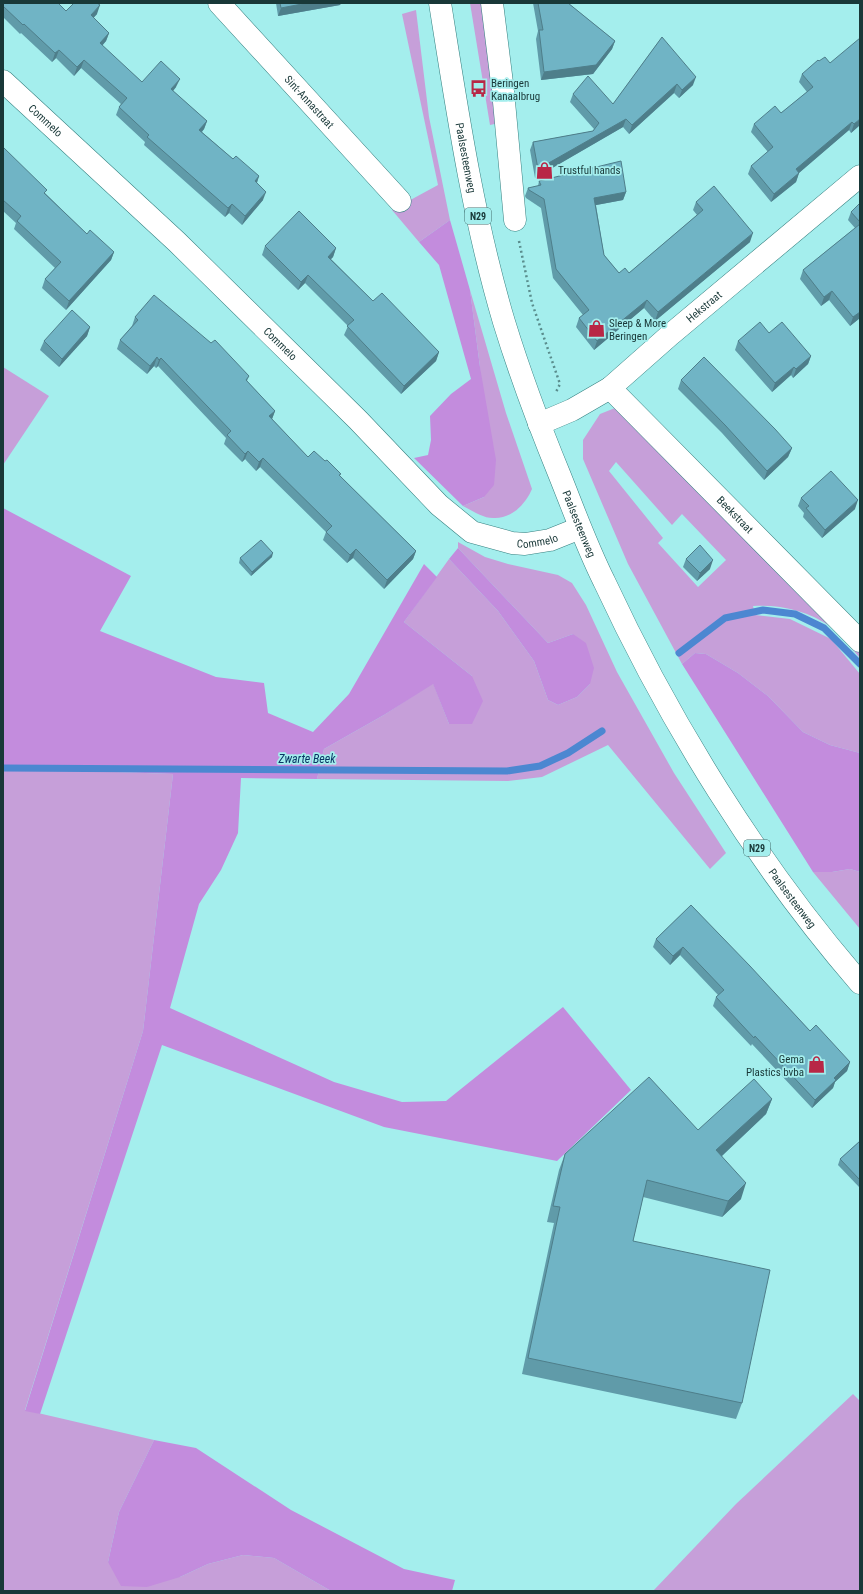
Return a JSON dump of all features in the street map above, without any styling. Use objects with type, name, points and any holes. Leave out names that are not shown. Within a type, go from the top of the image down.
[{"type":"street","name":"Sint-Annastraat","points":[[219,3],[400,201]]},
{"type":"street","name":"Paalsesteenweg","points":[[440,3],[464,150],[487,257],[504,322],[539,424],[580,528],[603,580],[631,636],[706,770],[783,884],[838,958],[860,983]]},
{"type":"street","points":[[492,3],[515,220]]},
{"type":"street","name":"Commelo","points":[[3,81],[177,242],[358,420],[439,505],[472,532],[512,543],[525,544],[550,540],[580,528]]},
{"type":"street","name":"Hekstraat","points":[[539,424],[572,410],[610,388],[670,335],[860,176]]},
{"type":"street","name":"Beekstraat","points":[[610,388],[860,641]]},
{"type":"path","points":[[515,220],[532,303],[560,384],[539,424]]},
{"type":"shaded area","points":[[470,3],[483,3],[499,123],[490,125]]},
{"type":"shaded area","points":[[416,10],[429,117],[450,220],[419,242],[392,210],[438,185],[402,14]]},
{"type":"shaded area","points":[[450,220],[470,290],[480,367],[496,460],[494,485],[484,497],[463,506],[414,458],[428,455],[431,440],[430,416],[451,394],[471,379],[439,265],[419,242]]},
{"type":"shaded area","points":[[470,290],[506,413],[532,489],[526,499],[513,513],[495,518],[479,514],[463,506],[484,497],[480,367]]},
{"type":"shaded area","points":[[3,367],[49,396],[3,465]]},
{"type":"shaded area","points":[[615,408],[860,652],[860,658],[834,629],[812,616],[783,607],[753,606],[755,615],[790,619],[831,639],[860,674],[860,753],[830,745],[803,732],[768,696],[738,673],[706,654],[695,653],[682,664],[628,564],[583,459],[583,440],[600,414]],"holes":[[[616,462],[672,525],[682,514],[726,560],[698,587],[658,543],[663,538],[609,471]]]},
{"type":"shaded area","points":[[3,508],[131,576],[100,631],[216,677],[264,683],[268,713],[313,732],[349,694],[424,564],[437,577],[404,622],[472,676],[483,701],[472,724],[449,724],[433,684],[384,715],[324,749],[317,779],[241,778],[238,833],[221,870],[199,904],[170,1008],[334,1082],[402,1102],[446,1101],[563,1007],[631,1090],[557,1161],[384,1127],[162,1045],[40,1414],[25,1411],[143,1031],[173,774],[3,768]]},
{"type":"shaded area","points":[[458,542],[485,557],[508,564],[558,575],[572,583],[586,605],[617,672],[674,773],[726,853],[710,869],[608,745],[542,777],[508,781],[317,779],[324,749],[384,715],[433,683],[449,724],[472,676],[404,622],[449,559],[498,611],[534,661],[548,700],[558,705],[577,697],[590,684],[573,634],[548,643],[458,548]]},
{"type":"shaded area","points":[[458,548],[548,643],[573,634],[586,643],[594,668],[590,684],[577,697],[558,705],[548,700],[534,661],[498,611],[449,559]]},
{"type":"shaded area","points":[[695,653],[706,654],[738,673],[768,696],[803,732],[830,745],[860,753],[860,872],[850,869],[832,872],[813,872],[682,664]]},
{"type":"shaded area","points":[[3,768],[173,774],[143,1031],[25,1410],[154,1440],[119,1512],[108,1562],[180,1577],[208,1564],[243,1555],[274,1558],[331,1591],[3,1591]]},
{"type":"shaded area","points":[[850,869],[860,872],[860,929],[813,872],[832,872]]},
{"type":"shaded area","points":[[853,1394],[860,1401],[860,1591],[653,1591],[736,1504]]},
{"type":"shaded area","points":[[154,1440],[196,1448],[291,1510],[404,1569],[455,1580],[452,1591],[331,1591],[274,1558],[243,1555],[208,1564],[180,1577],[147,1587],[121,1586],[108,1562],[119,1512]]},
{"type":"building","points":[[3,3],[58,3],[66,11],[74,3],[97,3],[100,5],[91,15],[109,33],[100,43],[142,82],[161,61],[180,79],[171,89],[207,121],[199,130],[233,159],[236,156],[259,176],[255,181],[266,192],[245,216],[232,204],[228,208],[147,137],[149,135],[119,107],[127,98],[84,60],[77,67],[59,50],[55,53],[3,6]]},
{"type":"building","points":[[280,3],[307,3],[281,8]]},
{"type":"building","points":[[538,3],[568,3],[615,41],[596,65],[544,72],[539,30],[543,30]]},
{"type":"building","points":[[662,37],[696,77],[682,90],[677,84],[632,125],[626,119],[538,169],[533,142],[593,131],[599,123],[573,94],[588,76],[613,104]]},
{"type":"building","points":[[860,38],[860,119],[854,124],[852,122],[796,169],[799,173],[774,194],[751,166],[773,147],[754,124],[775,106],[781,113],[813,87],[802,74],[818,60],[819,61],[825,57],[830,63]]},
{"type":"building","points":[[3,147],[47,190],[44,193],[87,234],[90,230],[114,252],[69,301],[45,279],[61,262],[17,221],[21,216],[3,200]]},
{"type":"building","points":[[621,161],[626,192],[594,198],[604,255],[619,273],[625,268],[629,273],[703,210],[696,202],[714,186],[753,233],[658,312],[647,300],[597,341],[579,318],[589,310],[556,269],[544,199],[528,188],[541,185],[539,181]]},
{"type":"building","points":[[860,203],[860,222],[851,212]]},
{"type":"building","points":[[299,211],[336,248],[328,257],[373,301],[382,293],[439,352],[404,386],[347,326],[354,320],[308,275],[301,282],[265,246]]},
{"type":"building","points":[[860,224],[860,312],[853,317],[832,291],[824,297],[803,270]]},
{"type":"building","points":[[154,295],[211,343],[215,340],[249,376],[246,380],[275,411],[269,416],[308,457],[314,451],[325,461],[327,460],[341,474],[339,475],[416,551],[387,580],[356,549],[350,555],[326,532],[332,526],[263,458],[259,462],[248,451],[245,454],[227,435],[231,431],[161,358],[159,360],[157,357],[150,366],[120,340],[138,320],[135,317]]},
{"type":"building","points":[[72,310],[90,327],[62,359],[44,341]]},
{"type":"building","points":[[760,322],[769,333],[782,322],[811,356],[796,369],[794,367],[775,383],[738,341]]},
{"type":"building","points":[[704,357],[792,448],[767,471],[681,380]]},
{"type":"building","points":[[831,471],[858,500],[825,530],[806,508],[809,506],[801,498]]},
{"type":"building","points":[[261,540],[273,553],[252,572],[240,558]]},
{"type":"building","points":[[700,545],[713,560],[700,573],[686,559]]},
{"type":"building","points":[[691,905],[810,1031],[816,1025],[850,1062],[834,1078],[836,1080],[815,1100],[716,997],[724,990],[683,947],[673,956],[656,939]]},
{"type":"building","points":[[649,1077],[698,1130],[754,1079],[772,1099],[716,1150],[746,1183],[728,1201],[647,1180],[633,1241],[770,1270],[742,1403],[528,1358],[560,1207],[553,1206],[565,1154]]},
{"type":"building","points":[[860,1141],[860,1180],[840,1159]]},
{"type":"waterway","name":"Zwarte Beek","points":[[679,653],[725,618],[763,610],[795,614],[824,628],[860,664]]},
{"type":"waterway","name":"Zwarte Beek","points":[[3,768],[507,771],[540,766],[568,753],[602,731]]},
{"type":"place","name":"Beringen Kanaalbrug","points":[[478,89]]},
{"type":"place","name":"Trustful hands","points":[[545,170]]},
{"type":"place","name":"Sleep & More Beringen","points":[[596,329]]},
{"type":"place","name":"Gema Plastics bvba","points":[[817,1065]]}]
